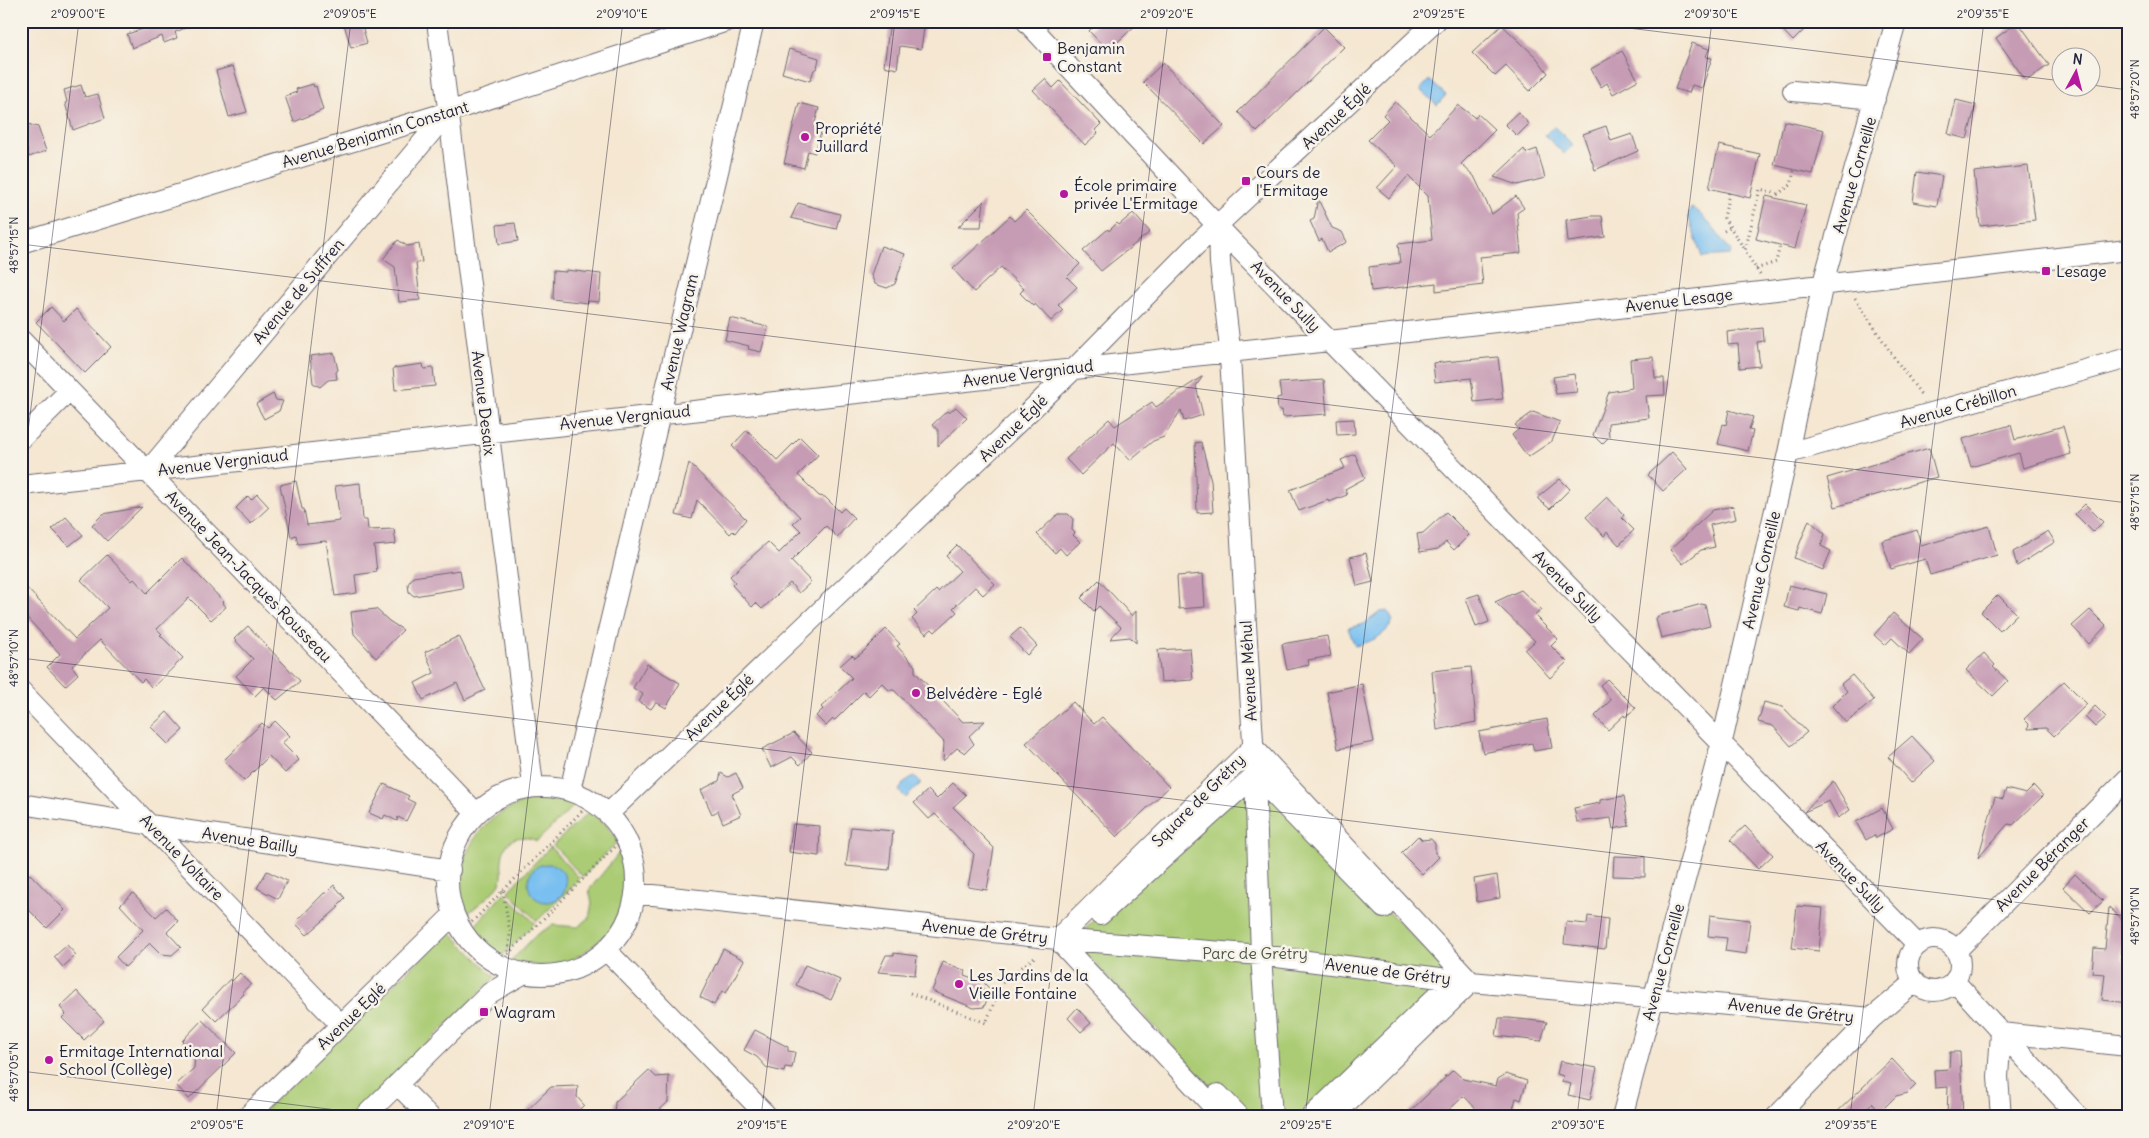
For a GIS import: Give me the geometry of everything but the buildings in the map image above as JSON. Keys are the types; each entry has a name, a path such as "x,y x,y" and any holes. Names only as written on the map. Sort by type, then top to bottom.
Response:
{"street":[{"name":"Avenue Desaix","path":"437,21 533,785"},
{"name":"Avenue Benjamin Constant","path":"21,243 448,112 727,21"},
{"name":"Avenue Wagram","path":"570,790 754,21"},
{"name":"Avenue Sully","path":"1026,21 1329,340 1918,945"},
{"name":"Avenue Églé","path":"609,813 1076,367 1194,248 1436,21"},
{"name":"Avenue Corneille","path":"1622,1117 1721,743 1788,453 1824,283 1896,21"},
{"path":"1793,91 1875,99"},
{"name":"Avenue de Suffren","path":"148,471 448,112"},
{"name":"Avenue Méhul","path":"1219,226 1220,262 1230,351 1255,775 1261,955 1272,1117"},
{"name":"Avenue Lesage","path":"1230,351 2128,250"},
{"name":"Avenue Jean-Jacques Rousseau","path":"21,340 476,813"},
{"name":"Avenue Vergniaud","path":"21,485 1230,351"},
{"name":"Avenue Crébillon","path":"1788,453 2128,358"},
{"path":"21,439 69,391"},
{"name":"Avenue Voltaire","path":"21,691 341,1025"},
{"name":"Square de Grétry","path":"1065,939 1252,747 1462,980"},
{"name":"Square de Grétry","path":"1065,939 1255,775 1462,980"},
{"name":"Avenue Béranger","path":"1956,951 2128,778"},
{"path":"364,1117 490,994 520,975 551,976 581,968 606,950 626,924 636,893 635,864 625,837 609,813 593,800 570,790 552,786 533,785 502,793 476,813 458,841 450,870 450,892 459,922 520,975"},
{"name":"Avenue Bailly","path":"21,804 450,870"},
{"name":"Avenue de Grétry","path":"636,893 1065,939 1261,955 1462,980 1872,1018"},
{"name":"Avenue Eglé","path":"247,1117 341,1025 459,922"},
{"path":"1065,939 1223,1117"},
{"path":"1065,939 1240,1117"},
{"path":"1942,940 1956,951 1960,966 1954,981 1942,990 1934,991 1920,987 1910,975 1909,959 1918,945 1925,941 1942,940"},
{"path":"606,950 768,1117"},
{"path":"1311,1117 1462,980"},
{"path":"1332,1117 1462,980"},
{"path":"1954,981 2079,1117"},
{"path":"1776,1117 1872,1018 1915,982"},
{"path":"2001,1034 2128,1046"},
{"path":"2001,1034 1998,1077 2001,1117"},
{"path":"397,1084 430,1117"}],"path":[{"path":"1745,250 1760,189 1778,194 1791,185 1794,170"},
{"path":"1729,193 1724,218 1759,273"},
{"path":"1724,231 1730,228"},
{"path":"1756,269 1776,262 1780,245"},
{"path":"1854,296 1891,353 1935,412"},
{"path":"459,922 503,890 593,800"},
{"path":"502,960 625,837"},
{"path":"502,960 510,934 503,890"},
{"path":"910,993 986,1022 1002,983 1065,939"}],"green space":[{"name":"Parc de Grétry","path":"1255,775 1454,979 1311,1117 1240,1117 1073,940"},
{"path":"537,798 560,798 578,802 537,841 518,838 509,842 503,853 500,883 466,915 456,898 456,886 468,850 482,829 499,814"},
{"path":"589,812 605,824 618,841 583,877 553,845"},
{"path":"550,847 580,879 537,921 508,891"},
{"path":"623,848 627,879 626,903 620,917 609,932 581,954 561,964 539,966 511,961 536,935 553,925 578,927 589,918 592,903 589,890"},
{"path":"504,893 535,923 501,957 484,943 473,928"},
{"path":"449,931 495,977 353,1117 257,1117"}],"water":[{"path":"1429,80 1446,95 1437,105 1420,90"},
{"path":"1554,126 1573,145 1564,154 1545,135"},
{"path":"1691,208 1700,214 1712,227 1731,251 1730,255 1702,257 1688,216"},
{"path":"1388,611 1393,621 1386,631 1372,640 1355,646 1348,628 1364,624 1380,612"},
{"path":"914,776 921,783 906,798 899,791 904,782"},
{"path":"547,864 560,870 566,883 560,896 547,902 534,896 528,883 534,870"}],"place":[{"name":"Benjamin Constant","path":"1047,57"},
{"name":"Propriété Juillard","path":"805,137"},
{"name":"Cours de l'Ermitage","path":"1246,181"},
{"name":"École primaire privée L'Ermitage","path":"1064,194"},
{"name":"Lesage","path":"2046,271"},
{"name":"Belvédère - Eglé","path":"916,693"},
{"name":"Les Jardins de la Vieille Fontaine","path":"959,984"},
{"name":"Wagram","path":"484,1012"},
{"name":"Ermitage International School (Collège)","path":"49,1060"}]}
